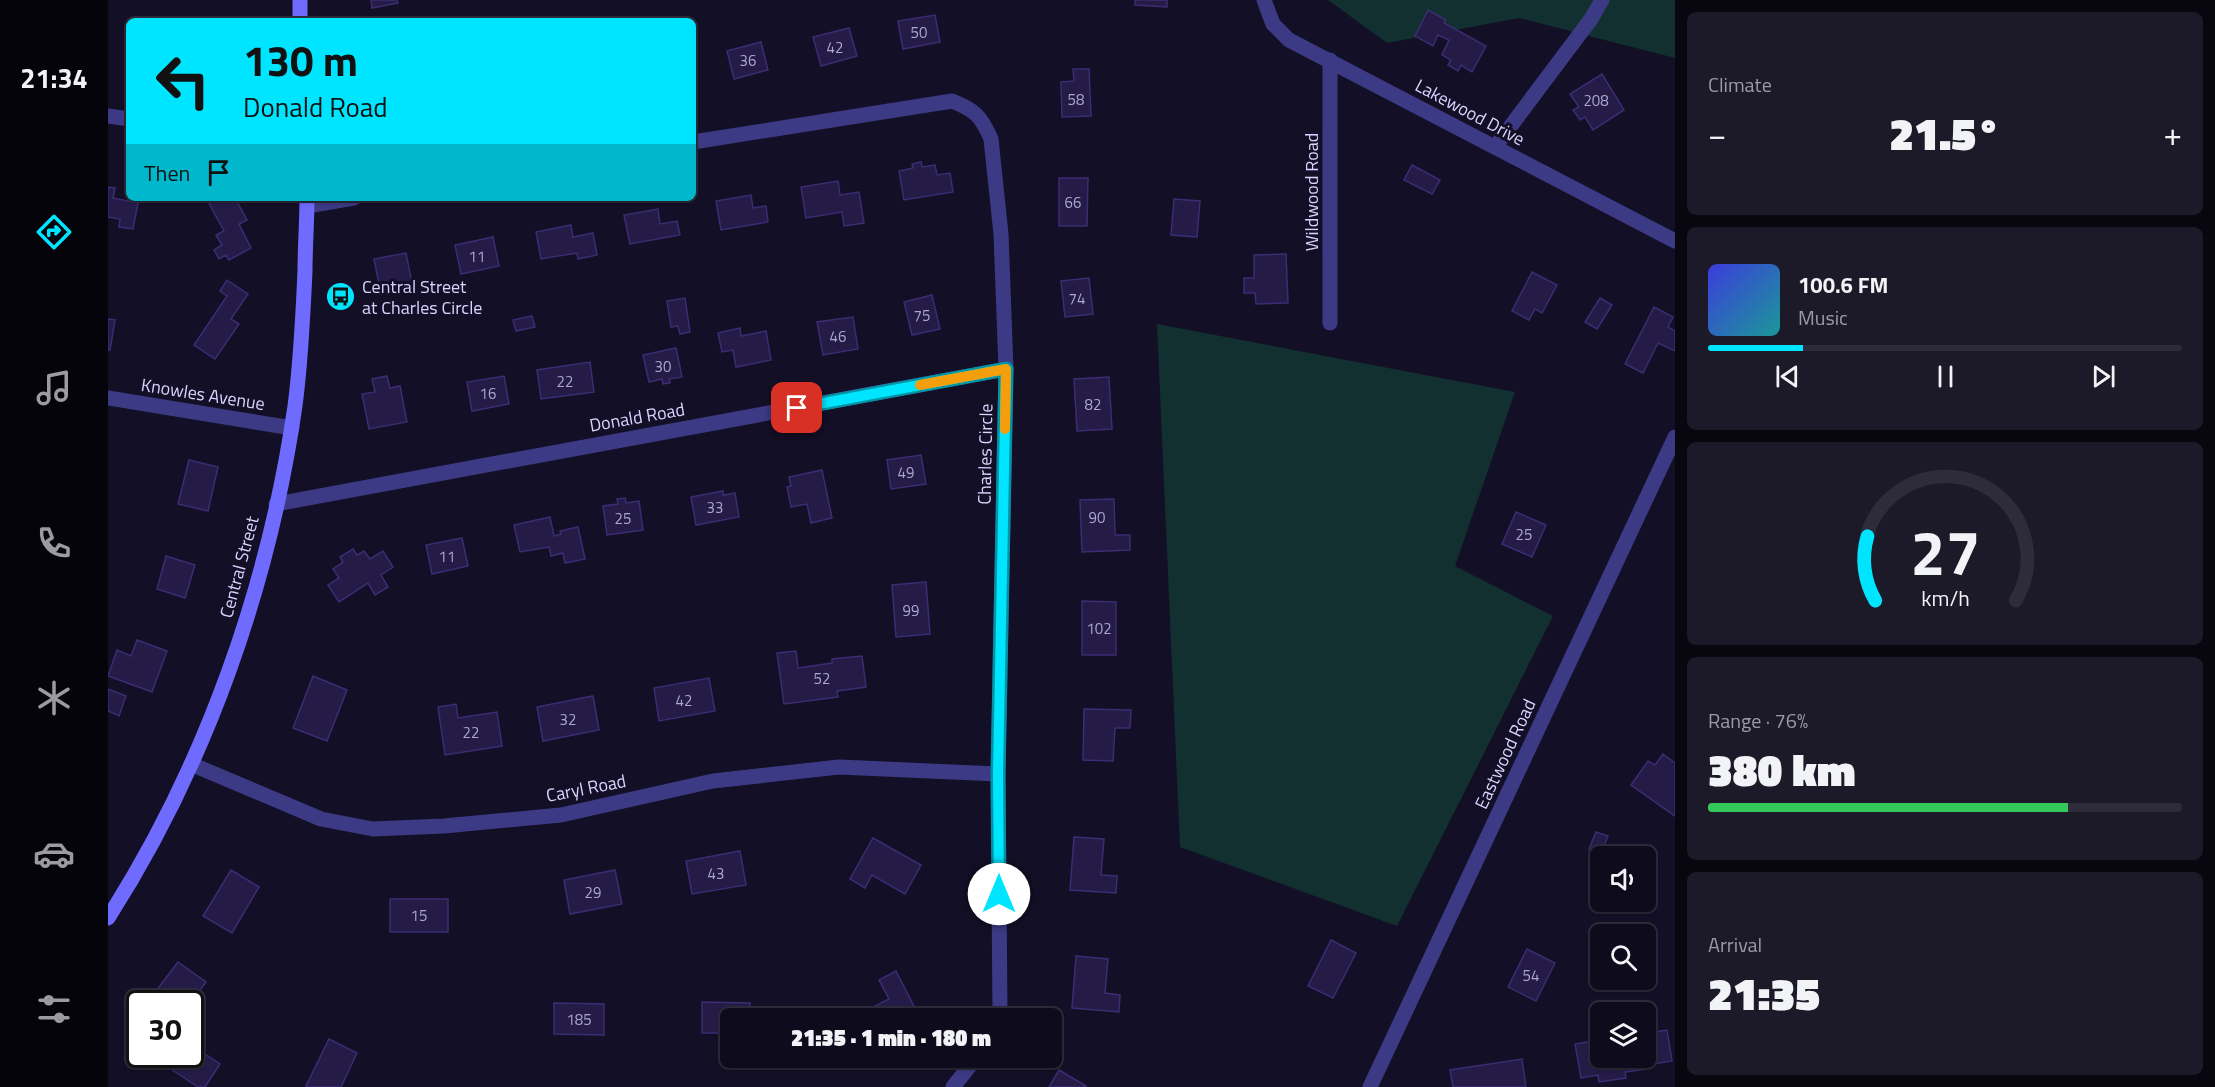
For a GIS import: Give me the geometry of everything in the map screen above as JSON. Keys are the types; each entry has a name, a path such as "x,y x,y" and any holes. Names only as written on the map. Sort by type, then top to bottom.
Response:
{"main road":[{"path":"300,0 300,18"},
{"name":"Central Street","path":"108,918 146,856 191,764 234,655 264,556 292,428 300,358 307,202"}],"street":[{"name":"Lakewood Drive","path":"1264,0 1273,24 1289,40 1675,241"},
{"path":"1495,147 1591,19 1602,0"},
{"name":"Wildwood Road","path":"1330,60 1330,323"},
{"name":"Charles Circle","path":"696,142 952,100 971,108 985,125 991,139 1001,234 1006,369 998,774 1000,1008"},
{"path":"108,116 126,118"},
{"name":"Donald Road","path":"276,504 1006,369"},
{"name":"Knowles Avenue","path":"108,398 292,428"},
{"name":"Eastwood Road","path":"1370,1087 1675,437"},
{"name":"Caryl Road","path":"191,764 321,819 373,829 444,826 561,815 713,781 839,767 998,774"},
{"path":"953,1087 968,1068"}],"green space":[{"path":"1328,0 1675,0 1675,58 1519,18 1387,43"},
{"path":"1157,324 1515,392 1455,566 1553,616 1397,926 1180,847"}],"building":[{"path":"371,0 397,0 398,3 372,8"},
{"path":"1135,0 1167,0 1167,7 1135,5"},
{"path":"1428,10 1446,20 1444,23 1486,46 1472,72 1461,65 1458,71 1448,65 1451,60 1442,55 1449,40 1438,35 1433,46 1415,36"},
{"path":"935,15 940,42 903,49 898,21"},
{"path":"849,28 857,56 821,66 813,37"},
{"path":"761,42 768,70 734,79 727,51"},
{"path":"1073,69 1089,69 1091,116 1062,117 1061,82 1074,81"},
{"path":"1602,74 1624,110 1593,130 1585,117 1580,120 1573,110 1579,107 1570,94"},
{"path":"921,162 922,167 935,165 937,175 950,173 953,192 904,200 899,171 913,168 912,164"},
{"path":"1412,165 1440,180 1432,194 1404,180"},
{"path":"1059,178 1088,178 1087,226 1059,226"},
{"path":"838,181 840,195 859,192 864,223 844,226 842,212 806,218 801,187"},
{"path":"108,187 115,188 113,198 138,203 133,229 119,227 120,219 108,217"},
{"path":"751,195 753,208 766,206 768,222 721,230 716,201"},
{"path":"1174,199 1200,201 1197,237 1171,235"},
{"path":"208,201 237,201 247,220 239,224 251,248 229,260 226,255 219,259 214,250 222,245 216,235 224,231"},
{"path":"658,209 660,224 677,221 680,235 630,244 624,215"},
{"path":"571,225 573,237 593,233 597,255 578,259 577,253 541,259 536,232"},
{"path":"493,237 499,266 461,274 455,245"},
{"path":"406,253 413,288 381,294 374,259"},
{"path":"1286,254 1288,303 1256,304 1255,293 1244,293 1244,278 1254,278 1254,255"},
{"path":"1532,272 1557,285 1542,313 1535,309 1529,320 1512,311"},
{"path":"1089,278 1093,314 1065,317 1061,281"},
{"path":"227,280 248,294 231,319 239,324 215,359 194,345 227,296 220,291"},
{"path":"932,295 940,329 912,335 904,302"},
{"path":"685,298 690,332 680,334 678,326 671,327 667,301"},
{"path":"1600,298 1612,305 1597,329 1585,322"},
{"path":"1654,307 1673,317 1668,327 1675,331 1675,351 1658,343 1643,373 1625,364"},
{"path":"532,316 535,327 516,331 513,320"},
{"path":"853,317 858,349 823,355 817,322"},
{"path":"108,319 115,320 110,350 108,350"},
{"path":"740,328 741,336 766,331 771,360 736,367 733,350 722,352 718,333"},
{"path":"676,348 682,377 669,379 670,383 663,384 662,379 649,382 643,355"},
{"path":"590,362 594,392 541,399 537,370"},
{"path":"387,376 390,388 400,386 407,422 369,429 362,394 375,392 372,379"},
{"path":"504,376 509,404 472,411 467,382"},
{"path":"1109,377 1112,429 1077,431 1074,379"},
{"path":"921,455 926,484 891,489 887,460"},
{"path":"189,460 218,467 208,511 178,504"},
{"path":"822,470 832,518 811,523 807,504 791,507 787,487 791,486 789,477"},
{"path":"723,491 723,495 735,493 739,517 696,525 691,497"},
{"path":"625,498 626,503 639,501 643,530 607,535 603,506 618,504 617,499"},
{"path":"1114,499 1115,535 1130,535 1130,550 1082,552 1080,500"},
{"path":"1516,512 1546,525 1532,557 1502,544"},
{"path":"550,517 554,536 561,534 560,531 578,527 585,559 565,563 563,553 551,556 549,547 520,552 514,525"},
{"path":"462,538 468,566 432,574 426,545"},
{"path":"353,549 357,555 364,551 370,559 383,551 393,567 381,575 388,587 375,595 368,583 339,602 328,585 339,578 333,569 343,562 340,557"},
{"path":"166,556 195,565 185,598 157,589"},
{"path":"926,582 930,634 896,637 892,585"},
{"path":"1082,601 1116,602 1116,655 1082,655"},
{"path":"137,640 167,651 152,692 108,676 117,650 131,656"},
{"path":"796,651 798,668 832,663 832,659 862,656 866,687 837,691 838,697 784,704 777,653"},
{"path":"313,676 347,690 327,741 293,728"},
{"path":"709,678 715,711 659,721 654,688"},
{"path":"108,689 126,696 119,716 108,711"},
{"path":"593,696 599,730 543,741 537,707"},
{"path":"456,704 458,718 497,712 502,746 445,755 438,707"},
{"path":"1084,709 1131,710 1130,728 1115,728 1113,761 1083,760"},
{"path":"1663,754 1675,763 1675,816 1631,785 1648,761 1655,765"},
{"path":"1596,832 1608,836 1604,846 1590,846"},
{"path":"1074,837 1104,839 1101,875 1117,876 1116,893 1070,890"},
{"path":"873,838 921,865 905,894 872,875 865,888 850,879"},
{"path":"740,851 746,885 692,894 686,861"},
{"path":"231,870 259,887 232,933 203,916"},
{"path":"615,870 622,904 570,914 564,880"},
{"path":"390,899 448,899 448,932 390,932"},
{"path":"1331,940 1356,953 1333,998 1308,986"},
{"path":"1527,949 1555,963 1536,1001 1508,987"},
{"path":"1076,956 1108,959 1105,993 1120,995 1119,1012 1072,1008"},
{"path":"178,962 206,982 200,990 157,990"},
{"path":"896,971 915,1008 871,1008 889,999 879,980"},
{"path":"702,1002 750,1003 750,1008 720,1008 720,1033 702,1033"},
{"path":"554,1003 604,1004 604,1035 554,1034"},
{"path":"1667,1030 1672,1061 1656,1064 1656,1032"},
{"path":"329,1039 357,1053 341,1087 308,1087 306,1086"},
{"path":"1590,1042 1590,1068 1647,1069 1625,1072 1626,1078 1599,1082 1598,1075 1581,1078 1575,1044"},
{"path":"204,1053 220,1064 205,1087 198,1087 171,1069 204,1068"},
{"path":"1522,1059 1526,1087 1453,1087 1450,1070"},
{"path":"1059,1070 1086,1086 1049,1087"}],"slow traffic":[{"path":"920,385 1006,369 1005,429"}],"place":[{"name":"Central Street at Charles Circle","path":"341,296"}],"route":[{"path":"797,408 1006,369 998,774 999,894"}]}
